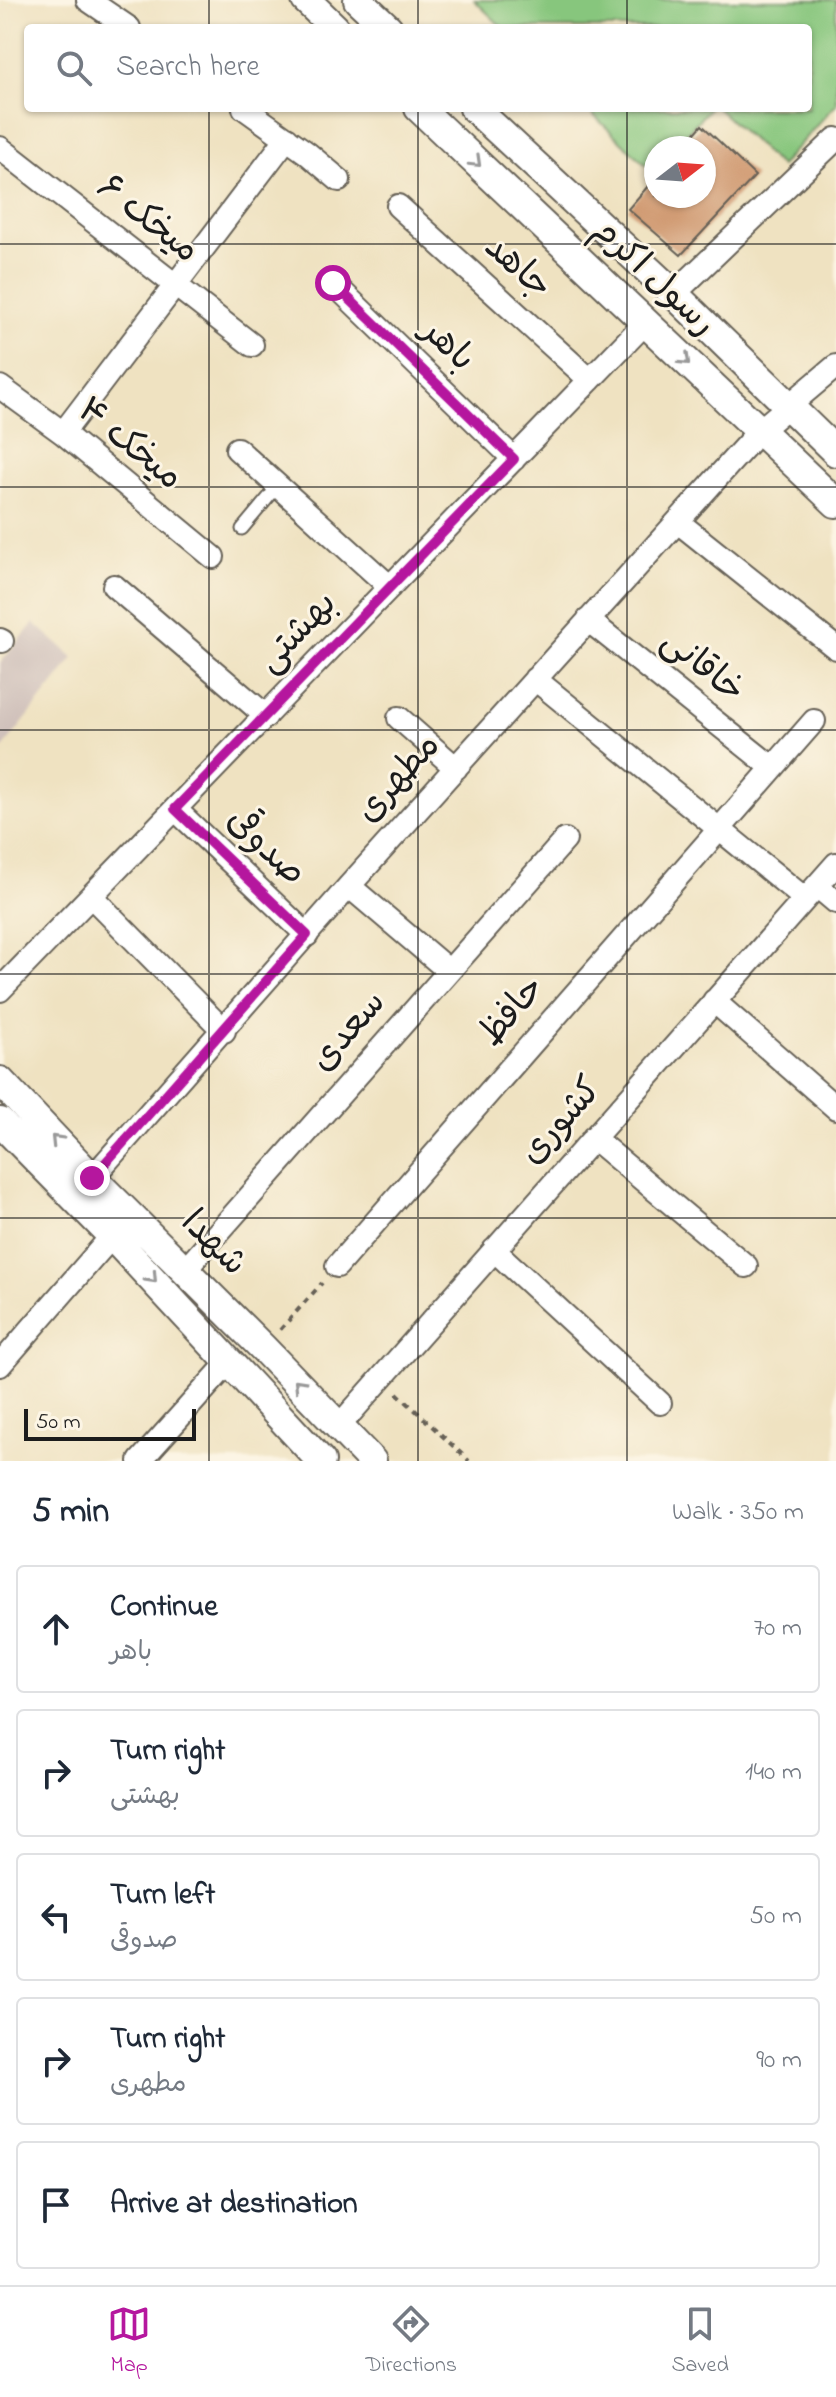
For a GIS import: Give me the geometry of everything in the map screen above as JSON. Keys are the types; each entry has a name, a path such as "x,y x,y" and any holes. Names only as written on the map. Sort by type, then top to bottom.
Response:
{"street":[{"path":"88,0 123,24"},
{"path":"306,0 331,24"},
{"path":"358,0 384,24"},
{"path":"250,112 339,180"},
{"name":"رسول اکرم","path":"423,112 836,503"},
{"name":"رسول اکرم","path":"478,112 674,294 836,452"},
{"path":"63,433 287,138"},
{"path":"674,294 836,139"},
{"name":"میخک ۶","path":"0,148 252,345"},
{"name":"جاهد","path":"398,206 590,380"},
{"name":"باهر","path":"333,283 514,459"},
{"name":"بهشتی","path":"0,990 645,323"},
{"name":"مطهری","path":"92,1178 349,886 760,430 836,366"},
{"name":"میخک ۴","path":"0,387 63,433 213,557"},
{"path":"237,449 390,587"},
{"path":"678,522 836,648"},
{"path":"114,586 266,716"},
{"name":"خاقانی","path":"588,620 773,768"},
{"path":"535,679 720,828 811,892 836,902"},
{"path":"399,718 456,768"},
{"name":"حافظ","path":"337,1266 814,721"},
{"name":"صدوقی","path":"175,809 307,935"},
{"name":"سعدی","path":"185,1270 565,840"},
{"name":"کشوری","path":"339,1426 836,864"},
{"path":"349,886 449,971"},
{"path":"91,896 224,1031"},
{"path":"714,1001 836,1108"},
{"name":"شهدا","path":"0,1081 372,1461"},
{"name":"شهدا","path":"0,1122 112,1236 321,1461"},
{"path":"593,1138 746,1266"},
{"path":"0,1365 112,1236"},
{"path":"494,1250 660,1403"},
{"path":"140,1461 229,1362"}],"lane":[{"path":"242,529 278,486"}],"path":[{"path":"263,1348 337,1266"},
{"path":"381,1378 469,1461"}],"shaded area":[{"path":"34,623 74,658 0,752 0,663"}],"green space":[{"path":"474,0 836,0 836,104 780,166 721,112 812,112 812,24 499,24"},
{"path":"590,112 706,112 684,136 644,136 644,163"}],"building":[{"path":"702,125 713,136 692,136"},
{"path":"716,138 755,176 681,255 628,209 644,191 644,208 716,208"}],"route":[{"path":"92,1178 307,935 175,809 514,459 333,283"}]}
